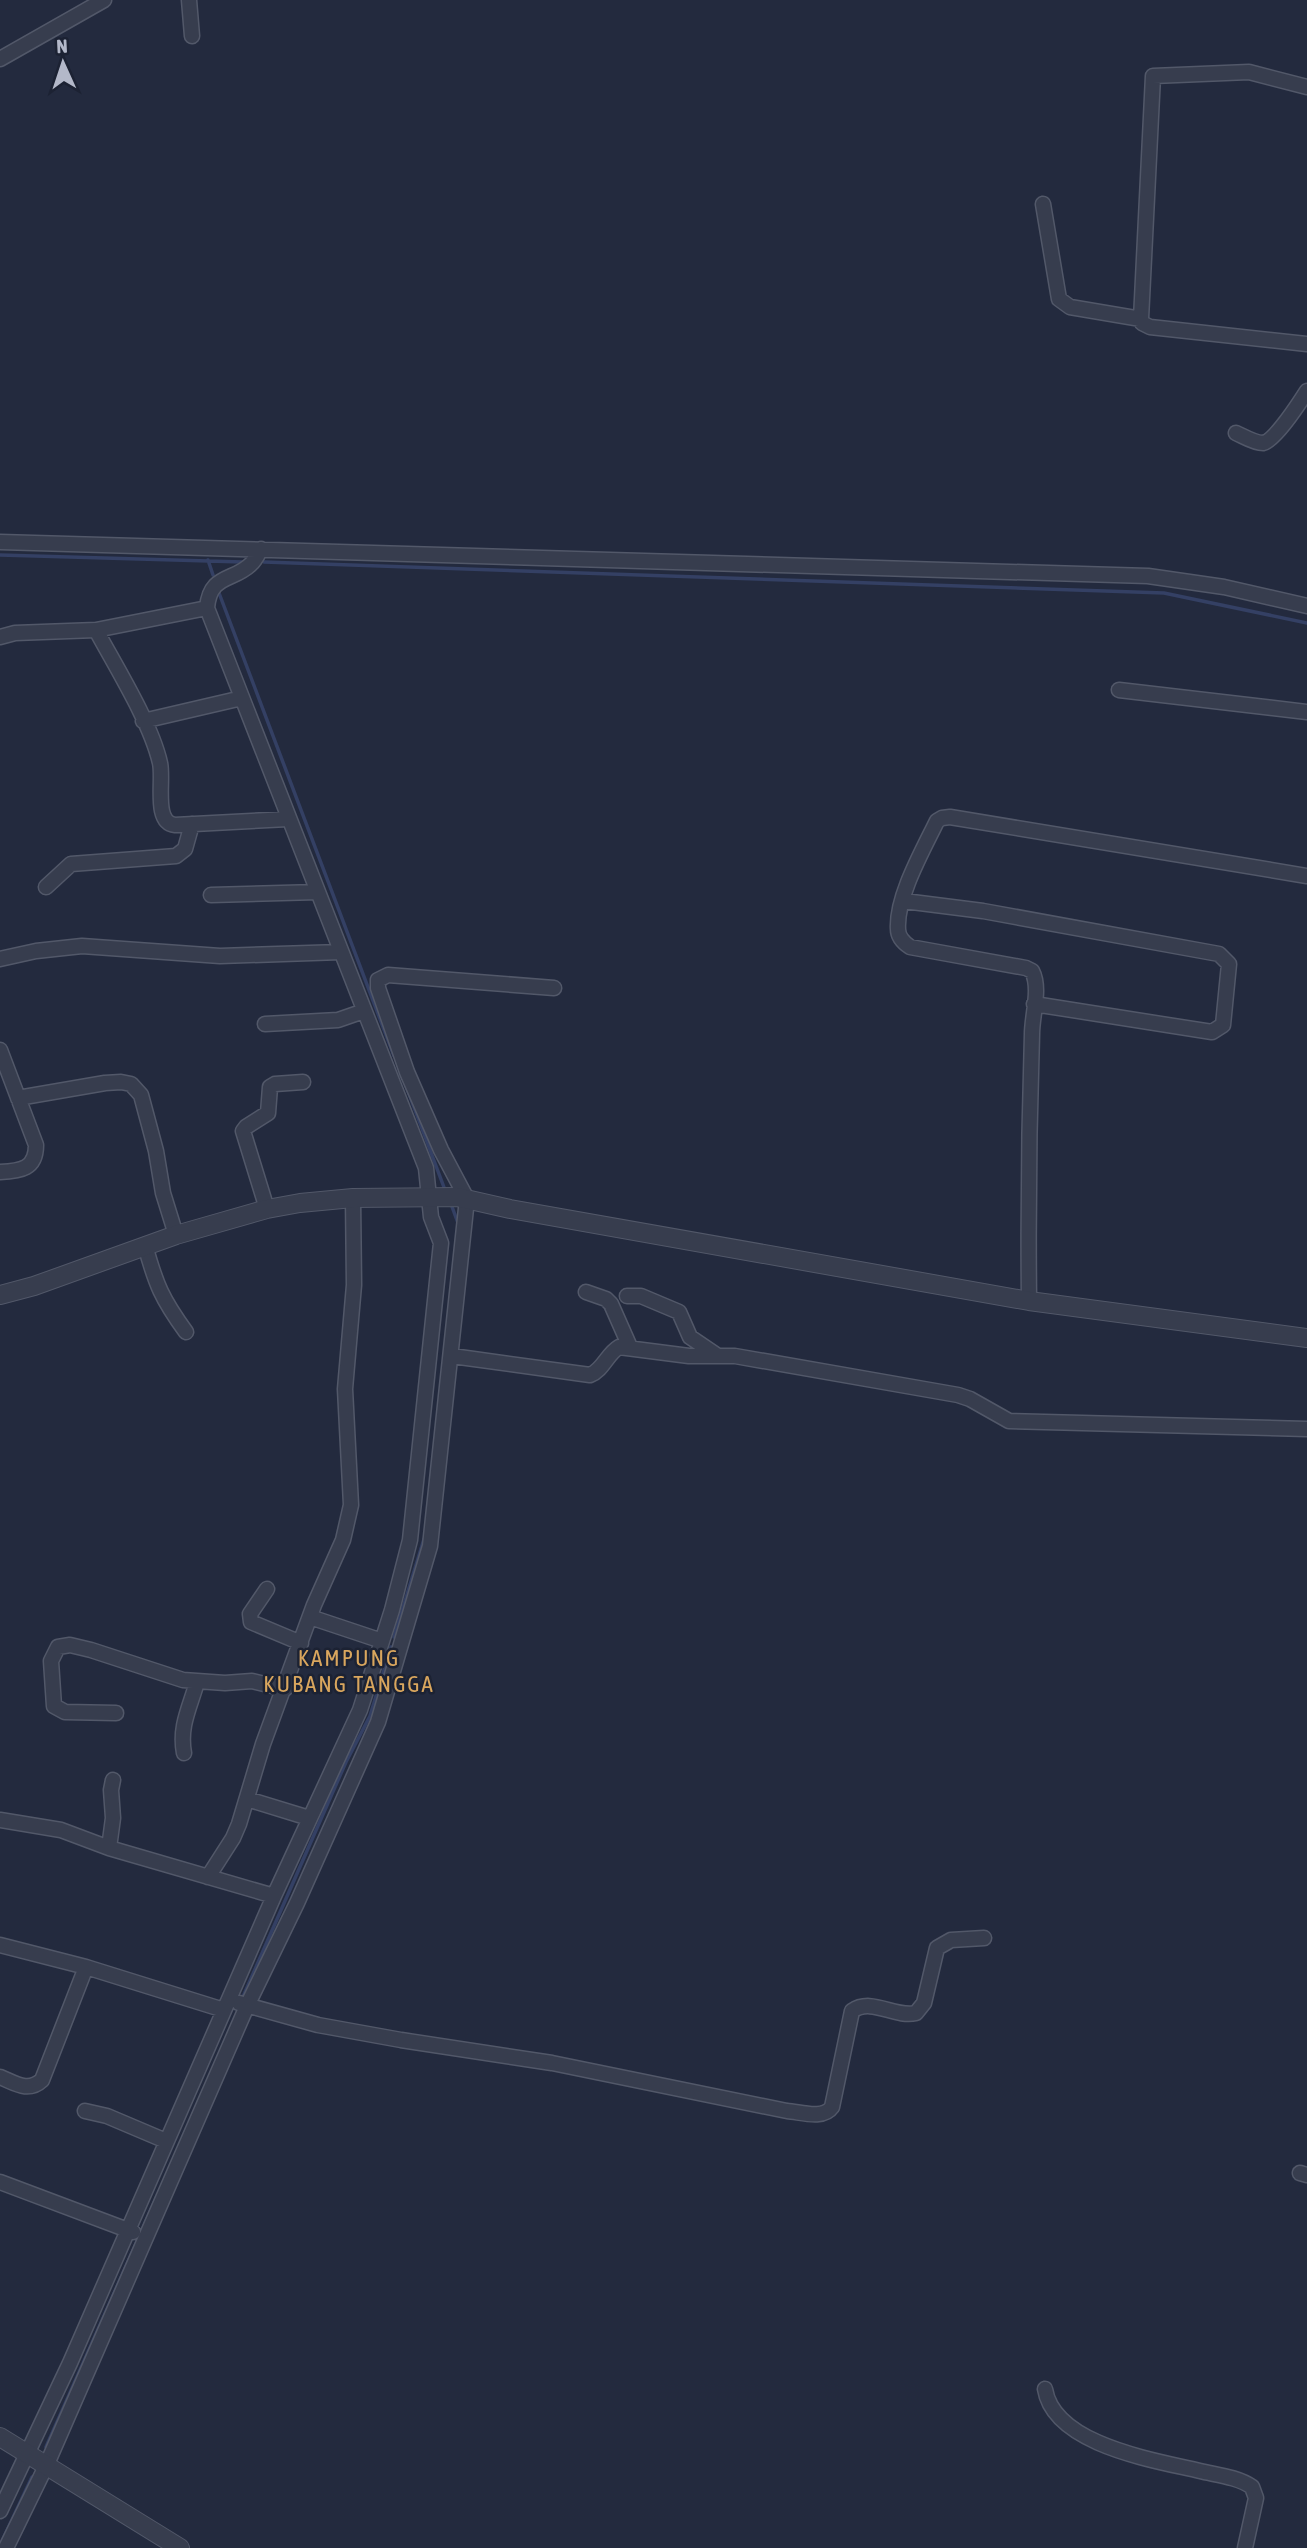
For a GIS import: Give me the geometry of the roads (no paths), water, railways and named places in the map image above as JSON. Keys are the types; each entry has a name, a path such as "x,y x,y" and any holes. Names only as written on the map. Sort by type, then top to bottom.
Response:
{"street":[{"path":"0,59 104,0"},
{"path":"189,0 192,36"},
{"path":"1140,320 1153,76 1249,72 1307,88"},
{"path":"1042,205 1059,299 1070,307 1140,320 1150,327 1307,344"},
{"path":"1236,433 1259,443 1267,442 1307,391"},
{"path":"0,542 1148,576 1224,587 1307,606"},
{"path":"6,2548 47,2464 137,2233 235,2004 274,1896 309,1818 361,1731 410,1540 441,1253 431,1217 433,1197 426,1168 207,608 215,585 250,565 261,549"},
{"path":"0,637 15,633 96,630 207,608"},
{"path":"96,630 144,720 161,763 164,821 175,825 288,819"},
{"path":"1119,691 1307,712"},
{"path":"144,720 242,698"},
{"path":"1029,1301 1028,1147 1037,982 1032,971 1026,968 906,945 898,929 904,901 913,871 937,821 946,817 1307,876"},
{"path":"46,887 71,864 182,853 192,824"},
{"path":"212,895 318,892"},
{"path":"904,901 983,911 1219,954 1229,964 1223,1025 1212,1032 1034,1004"},
{"path":"0,959 36,951 82,946 220,956 341,952"},
{"path":"0,2511 70,2363 137,2233 166,2141 235,2004 297,1903 430,1546 452,1356 462,1198 407,1072 377,988 378,980 388,975 554,988"},
{"path":"265,1024 338,1020 364,1011"},
{"path":"0,1050 36,1145 36,1158 26,1167 0,1172"},
{"path":"267,1209 243,1131 268,1113 270,1087 275,1084 303,1082"},
{"path":"18,1098 105,1083 131,1084 141,1095 156,1151 163,1193 176,1235"},
{"path":"0,1295 34,1286 176,1235 267,1209 354,1198 433,1197 462,1198 510,1209 1029,1301 1307,1338"},
{"path":"208,1877 233,1838 263,1744 300,1643 343,1540 351,1505 345,1389 354,1285 354,1198"},
{"path":"145,1245 157,1288 186,1332"},
{"path":"586,1292 606,1299 611,1304 630,1347"},
{"path":"627,1296 652,1300 679,1312 690,1336 718,1356"},
{"path":"452,1356 590,1375 598,1371 615,1348 630,1347 689,1356 735,1356 958,1395 970,1399 997,1417 1013,1422 1307,1429"},
{"path":"267,1589 250,1614 251,1622 300,1643"},
{"path":"310,1617 382,1641"},
{"path":"116,1713 65,1712 54,1706 51,1661 58,1647 70,1645 91,1650 171,1677 197,1682 252,1681 285,1689"},
{"path":"184,1753 181,1738 183,1724 197,1682"},
{"path":"109,1848 113,1818 113,1780"},
{"path":"247,1799 309,1818"},
{"path":"0,1820 61,1830 109,1848 274,1896"},
{"path":"0,1945 332,2028 552,2063 787,2111 822,2114 832,2107 852,2011 870,2006 904,2014 916,2012 924,2003 937,1948 951,1941 984,1938"},
{"path":"0,2077 24,2087 30,2087 42,2080 86,1967"},
{"path":"85,2111 107,2116 166,2141"},
{"path":"0,2182 137,2233"},
{"path":"1045,2389 1053,2413 1067,2425 1104,2444 1152,2461 1218,2475 1252,2487 1256,2498 1245,2548"},
{"path":"0,2437 180,2548"}],"waterway":[{"path":"0,555 243,562"},
{"path":"208,560 213,575"},
{"path":"264,562 1164,593 1307,623"},
{"path":"219,593 394,1056"},
{"path":"406,1086 445,1190"},
{"path":"451,1204 458,1223"},
{"path":"394,1637 424,1539"},
{"path":"242,1999 346,1762 370,1716 391,1647"},
{"path":"46,2447 157,2196"},
{"path":"2,2541 32,2477"}],"district":[{"name":"KAMPUNG KUBANG TANGGA","path":"349,1671"}]}
